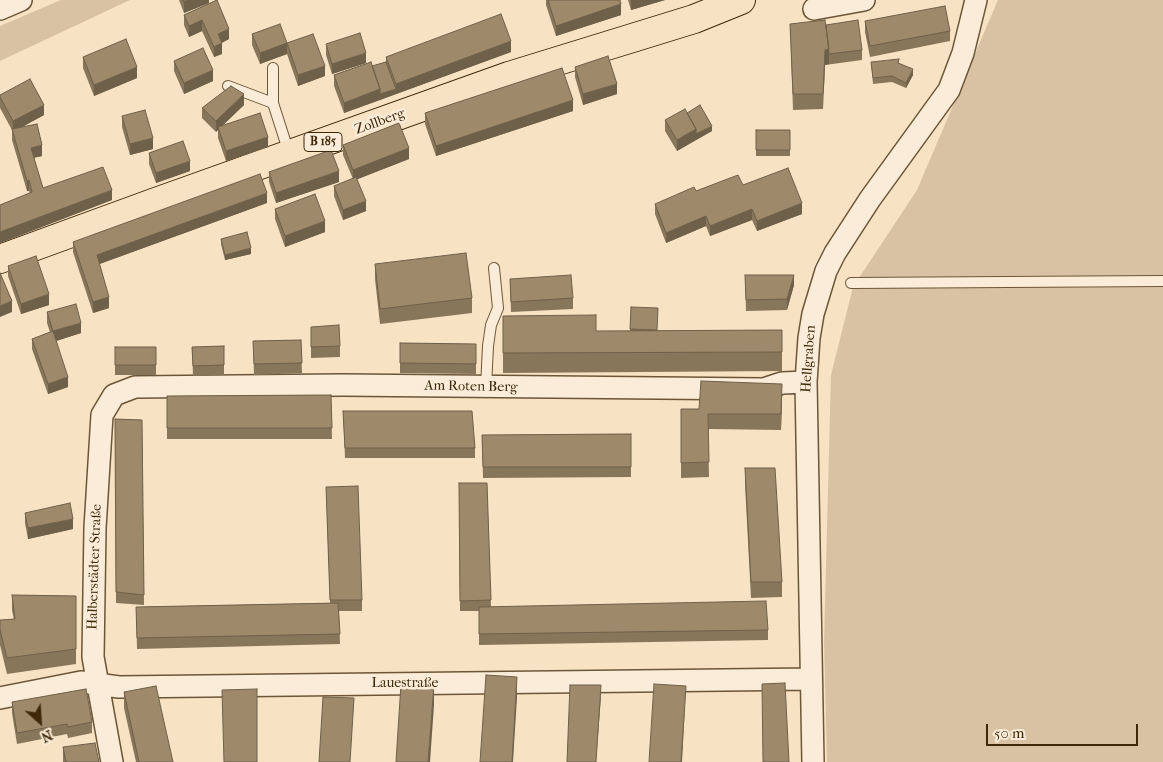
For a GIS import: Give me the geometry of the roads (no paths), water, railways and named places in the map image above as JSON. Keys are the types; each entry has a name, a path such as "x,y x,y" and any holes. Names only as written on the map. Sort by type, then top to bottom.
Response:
{"main road":[{"name":"Zollberg","path":"0,259 509,76 721,9 741,0"}],"street":[{"path":"0,9 21,0"},
{"path":"814,9 864,0"},
{"name":"Hellgraben","path":"813,762 806,382 809,338 819,292 835,253 870,199 949,90 963,53 976,0"},
{"name":"Am Roten Berg","path":"135,387 342,385 764,389 782,383 806,382"},
{"name":"Halberstädter Straße","path":"112,762 93,656 95,538 102,415 114,395 135,387"},
{"name":"Lauestraße","path":"0,698 81,682 119,687 811,679"}],"lane":[{"path":"273,68 272,103 290,154"},
{"path":"228,86 272,103"},
{"path":"486,387 491,325 498,308 494,268"},
{"path":"851,283 1163,281"}]}
